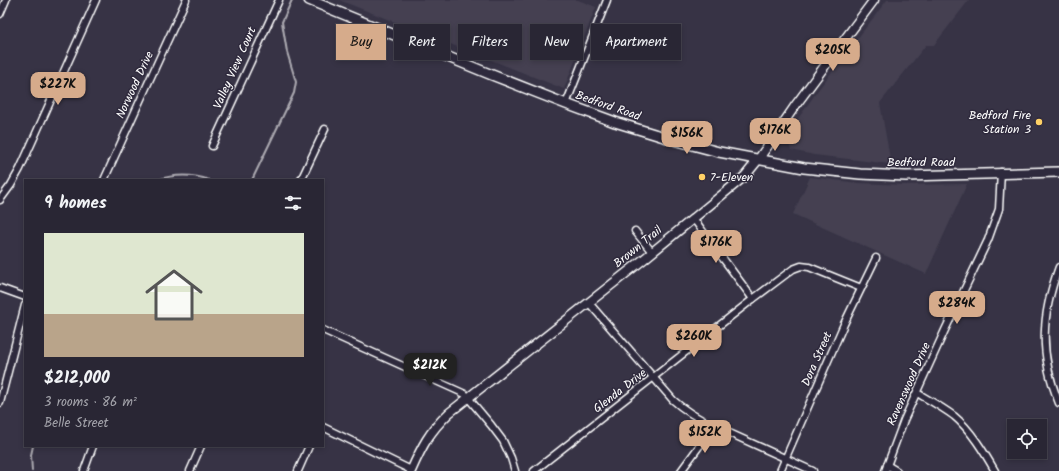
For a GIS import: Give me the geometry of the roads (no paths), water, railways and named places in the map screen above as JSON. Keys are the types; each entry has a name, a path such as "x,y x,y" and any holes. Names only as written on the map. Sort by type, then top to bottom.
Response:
{"main road":[{"name":"Bedford Road","path":"309,0 566,104 615,122 685,144 758,160 804,168 860,174 906,176 1001,172 1059,172"}],"street":[{"path":"0,14 6,0"},
{"path":"0,200 20,169 96,0"},
{"name":"Norwood Drive","path":"104,179 186,0"},
{"name":"Valley View Court","path":"212,146 279,0"},
{"path":"566,104 607,0"},
{"name":"Brown Trail","path":"411,470 424,442 436,425 745,176 874,0"},
{"path":"301,179 325,129"},
{"name":"Ravenswood Drive","path":"886,468 917,393 995,222 999,209 1001,172"},
{"path":"693,218 754,299"},
{"path":"635,231 652,252"},
{"name":"Dora Street","path":"780,471 861,288 876,258"},
{"name":"Glenda Drive","path":"534,471 793,269 801,266 815,268 861,288"},
{"path":"1059,267 1049,296 1044,336 1046,363 1054,392 1059,403"},
{"path":"0,288 24,297"},
{"path":"589,303 673,400 681,407 714,426 813,471"},
{"path":"0,403 24,309"},
{"path":"324,330 460,391 468,398 503,441 515,471"},
{"path":"917,393 937,404 955,417 965,427 984,452 995,471"},
{"path":"681,471 714,426"},
{"path":"324,427 411,470"},
{"path":"84,471 93,447"},
{"path":"190,471 201,447"},
{"path":"298,471 309,447"},
{"path":"886,468 897,471"}],"waterway":[{"path":"252,179 294,93 296,82 287,52 282,22 292,0"},
{"path":"161,179 184,176 206,179"},
{"path":"32,471 31,455 33,447"}],"place":[{"name":"Bedford Fire Station 3","path":"1039,122"},
{"name":"7-Eleven","path":"702,177"}]}
